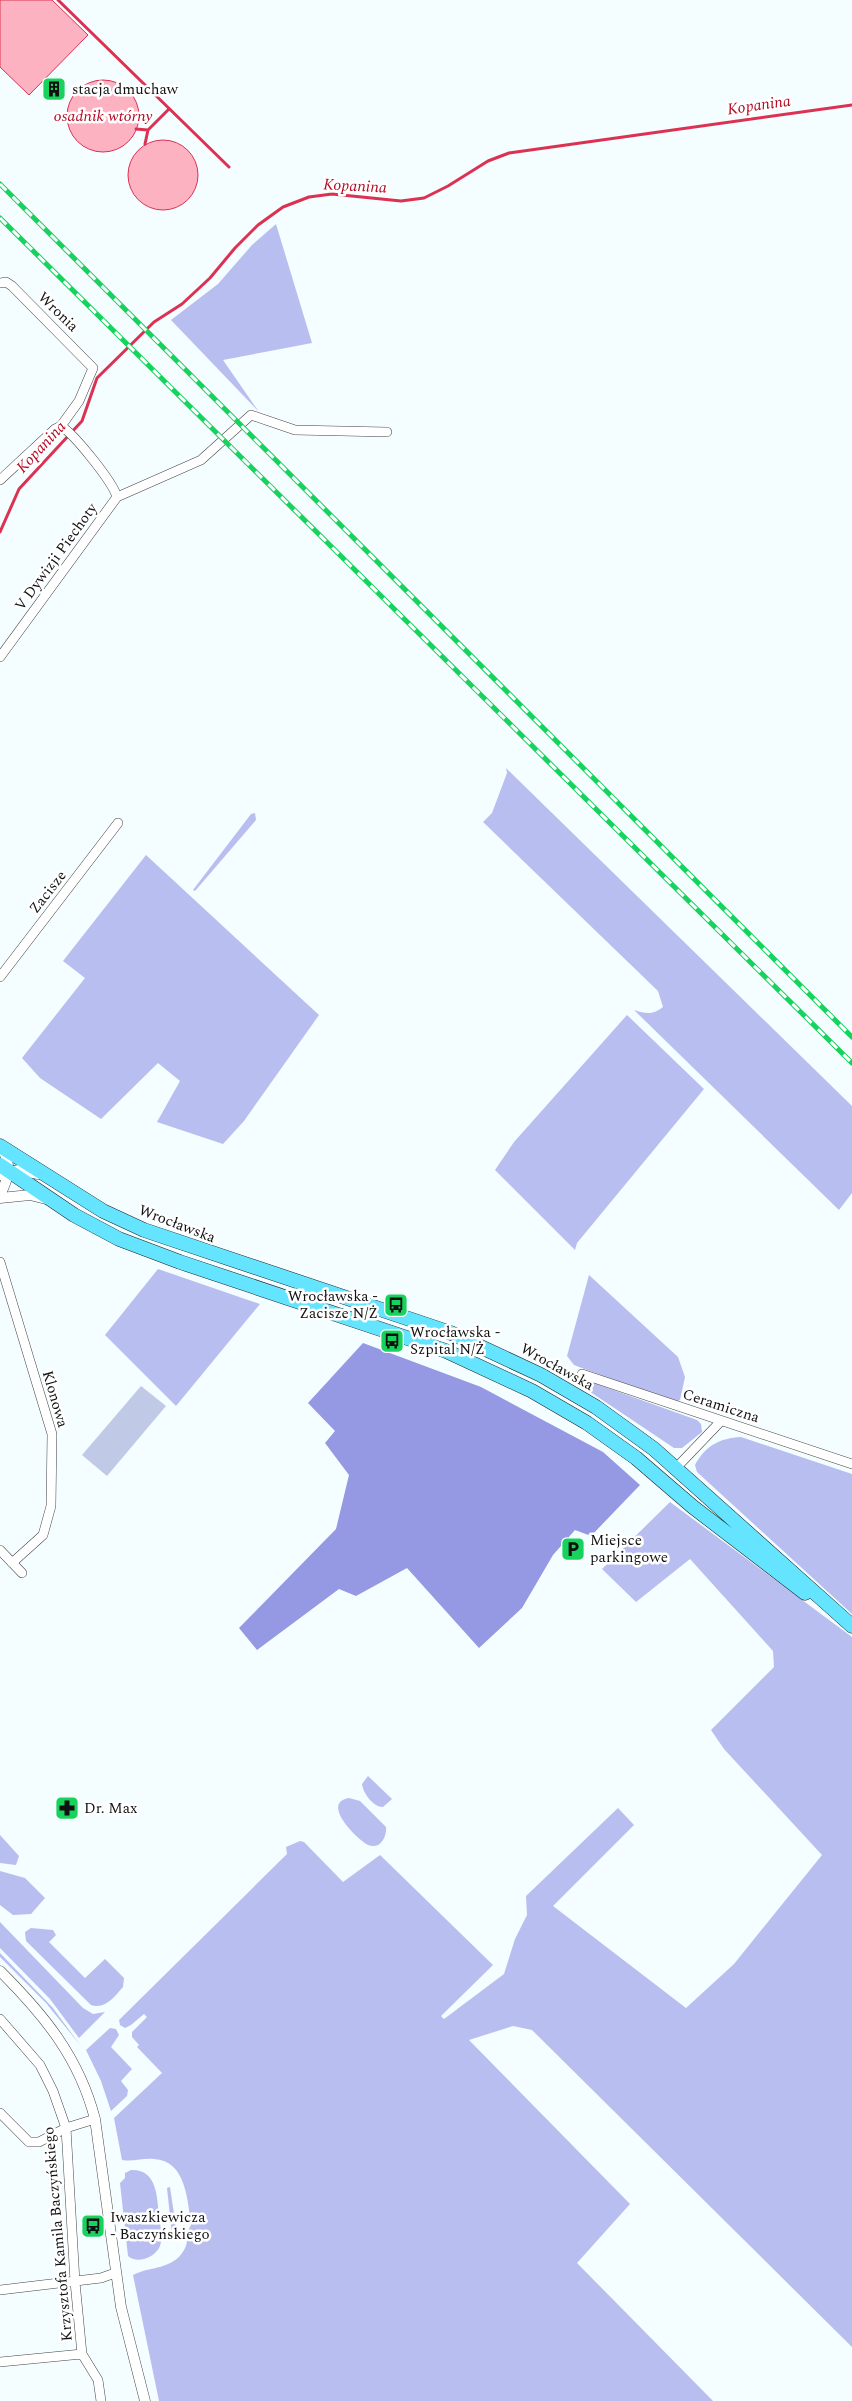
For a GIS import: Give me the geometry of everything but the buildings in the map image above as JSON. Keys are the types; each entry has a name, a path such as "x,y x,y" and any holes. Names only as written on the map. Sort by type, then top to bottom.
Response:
{"main road":[{"name":"Wrocławska","path":"0,1146 103,1211 144,1230 450,1333 493,1351 541,1375 596,1407 676,1468 852,1627"},
{"name":"Wrocławska","path":"3,1171 96,1227 157,1254 446,1351 532,1391 587,1423 639,1461 706,1517 852,1627"}],"street":[{"name":"Wronia","path":"0,283 6,282 12,286 93,368 79,401 63,428"},
{"name":"V Dywizji Piechoty","path":"0,657 117,496 201,460 251,415 295,430 387,432"},
{"name":"V Dywizji Piechoty","path":"63,428 76,440 107,479 117,496"},
{"path":"0,480 55,429 63,428"},
{"name":"Zacisze","path":"0,976 118,824"},
{"path":"0,1146 8,1158 3,1171 0,1196 30,1195 51,1200"},
{"path":"3,1171 28,1171 46,1176"},
{"name":"Klonowa","path":"0,1262 52,1434 51,1506 43,1535 12,1563"},
{"name":"Ceramiczna","path":"582,1374 852,1464"},
{"path":"676,1468 721,1421"},
{"path":"0,1550 22,1573"},
{"path":"0,1971 37,2008 67,2049 86,2087 95,2118 121,2306 144,2401"},
{"name":"Krzysztofa Kamila Baczyńskiego","path":"0,2019 40,2065 53,2091 66,2128 75,2282 82,2354 98,2380 100,2401"},
{"path":"0,2113 29,2142 39,2142 66,2128 95,2118"},
{"path":"0,2290 75,2282 101,2278 115,2273"},
{"path":"0,2362 82,2354"}],"shaded area":[{"path":"276,224 312,343 223,360 259,412 171,320 218,284 252,245"},
{"path":"506,768 852,1106 852,1193 839,1210 634,1010 649,1013 663,1007 658,991 483,822 492,813 507,773"},
{"path":"255,813 256,820 195,891 193,890 251,814"},
{"path":"146,855 319,1015 244,1121 223,1144 157,1122 180,1081 158,1063 101,1119 40,1078 22,1058 85,978 63,961"},
{"path":"627,1015 704,1089 577,1243 575,1250 495,1170 514,1142"},
{"path":"158,1269 260,1304 176,1406 105,1335"},
{"path":"589,1275 678,1357 685,1377 680,1400 676,1402 574,1365 567,1356"},
{"path":"363,1343 481,1387 603,1452 640,1485 591,1536 575,1530 553,1555 522,1608 479,1648 407,1568 356,1596 339,1589 257,1650 239,1628 336,1529 349,1475 325,1443 335,1431 308,1403"},
{"path":"564,1367 577,1377 697,1420 701,1424 702,1432 682,1448 674,1448 565,1375"},
{"path":"141,1386 166,1406 107,1476 82,1455"},
{"path":"741,1437 852,1474 852,1614 697,1472 695,1465 708,1448 726,1439"},
{"path":"670,1502 852,1637 852,2347 532,2030 513,2026 469,2040 630,2204 577,2263 713,2401 159,2401 133,2275 174,2261 186,2247 188,2231 191,2225 183,2184 173,2166 165,2161 154,2159 122,2160 114,2118 162,2073 137,2047 139,2045 132,2037 132,2032 147,2017 144,2014 125,2028 120,2025 119,2020 287,1854 286,1847 300,1841 304,1842 343,1882 380,1855 493,1965 441,2016 444,2019 504,1974 515,1939 527,1915 526,1896 618,1808 634,1825 553,1906 686,2008 734,1964 822,1855 724,1749 711,1730 774,1667 773,1651 690,1559 636,1602 602,1569"},
{"path":"368,1776 392,1799 383,1807 372,1802 364,1791 362,1784"},
{"path":"349,1798 360,1801 386,1827 382,1842 376,1846 368,1845 356,1836 339,1813 338,1807 341,1801"},
{"path":"0,1835 19,1856 16,1865 0,1863"},
{"path":"0,1871 25,1878 45,1898 31,1914 13,1915 0,1905"},
{"path":"0,1922 83,2008 93,2014 105,2012 79,2038 50,1999 0,1948"},
{"path":"31,1928 53,1930 56,1935 49,1942 85,1978 105,1959 124,1978 123,1987 105,2004 101,2006 91,2005 26,1941 25,1932"},
{"path":"0,1953 53,2008 80,2045 46,2003 0,1957"},
{"path":"110,2028 116,2029 119,2035 111,2047 132,2069 121,2081 128,2090 127,2096 111,2111 101,2081 86,2050"},
{"path":"131,2170 146,2174 154,2185 161,2231 161,2242 158,2250 150,2257 141,2260 128,2256 120,2183 125,2178 125,2173"},
{"path":"170,2187 177,2234 175,2237 172,2235 167,2188"}],"water":[{"path":"0,0 52,0 88,35 29,95 0,67"},
{"name":"osadnik wtórny","path":"110,80 129,90 137,102 139,116 137,130 129,142 117,150 96,152 77,142 69,130 67,109 77,90 89,82"},
{"name":"osadnik wtórny","path":"170,140 183,146 192,155 196,161 198,175 196,189 188,200 177,208 156,210 149,208 138,200 130,189 128,168 130,161 138,150 149,142"}],"waterway":[{"path":"58,0 229,167"},
{"name":"Kopanina","path":"0,532 19,489 82,421 97,378 154,322 182,304 210,278 235,248 258,225 283,207 309,197 332,194 401,201 424,198 448,186 488,161 509,153 852,105"},
{"path":"136,129 148,130 169,109"},
{"path":"145,144 148,130"}],"railway":[{"path":"0,184 852,1037"},
{"path":"0,218 852,1063"}],"place":[{"name":"stacja dmuchaw","path":"54,89"},
{"name":"Wrocławska - Zacisze N/Ż","path":"396,1305"},
{"name":"Wrocławska - Szpital N/Ż","path":"392,1341"},
{"name":"Miejsce parkingowe","path":"573,1549"},
{"name":"Dr. Max","path":"67,1808"},
{"name":"Iwaszkiewicza - Baczyńskiego","path":"93,2226"}]}
